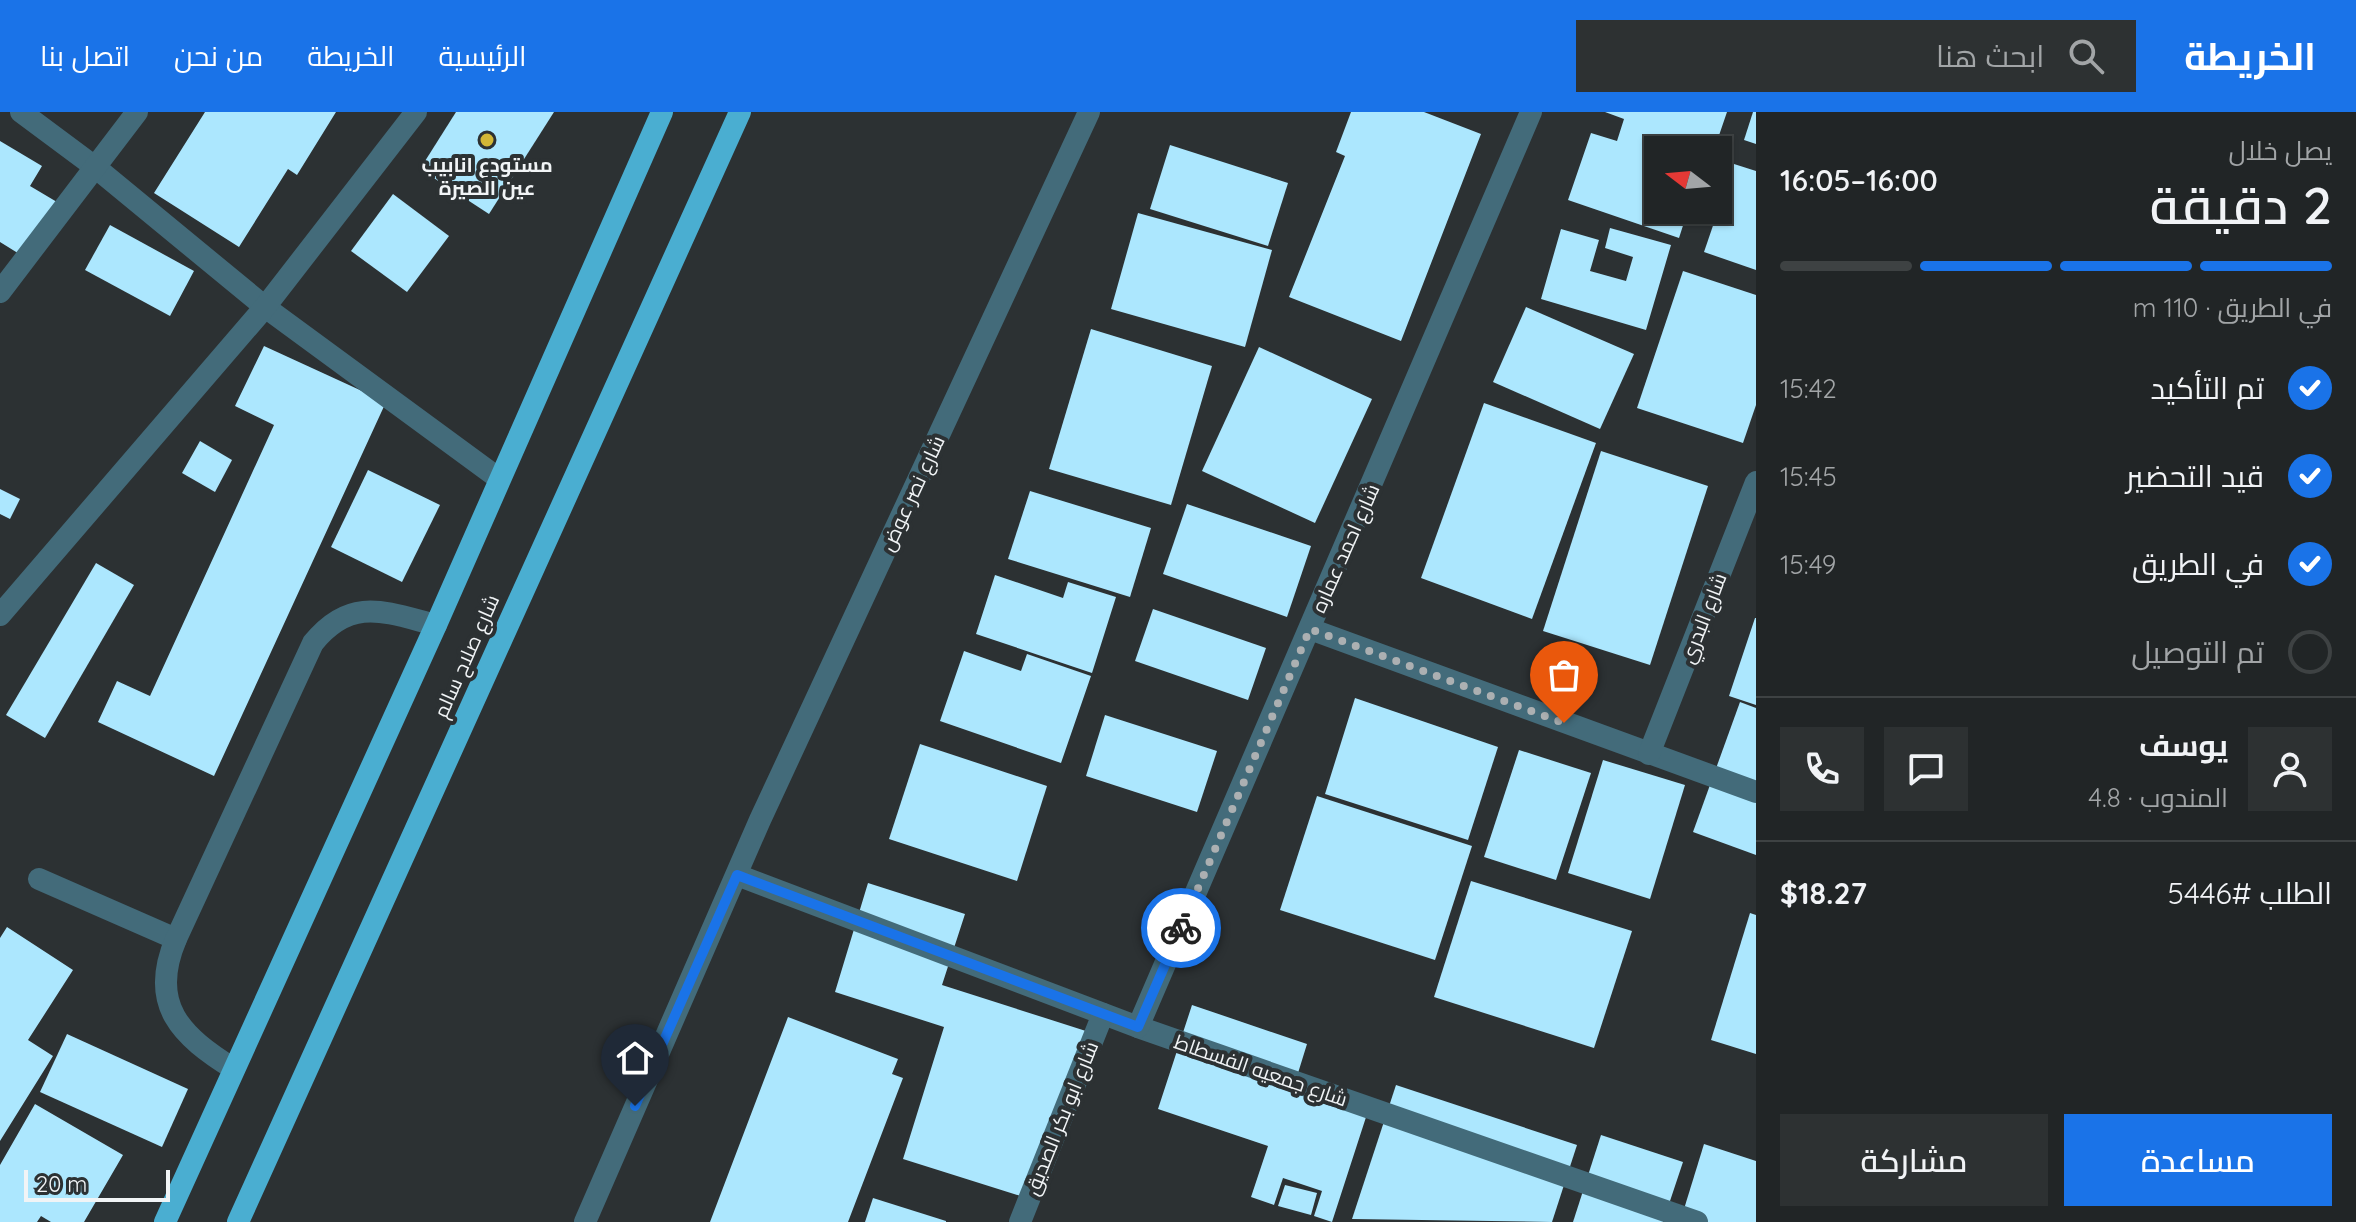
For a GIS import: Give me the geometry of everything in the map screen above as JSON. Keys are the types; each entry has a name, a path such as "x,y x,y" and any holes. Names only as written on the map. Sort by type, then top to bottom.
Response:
{"highway":[{"name":"شارع صلاح سالم","path":"165,1222 436,625 498,478 662,112"},
{"name":"شارع صلاح سالم","path":"238,1222 740,112"}],"street":[{"path":"21,112 95,167 265,307 498,478"},
{"path":"0,292 137,112"},
{"path":"0,615 265,307 416,112"},
{"name":"شارع نصر عوض","path":"585,1222 737,875 1089,112"},
{"name":"شارع احمد عماره","path":"1138,1027 1531,112"},
{"name":"شارع البدري","path":"1649,754 1756,482"},
{"path":"234,1069 201,1049 174,1018 165,978 168,958 176,939 313,643 324,630 344,616 369,610 436,625"},
{"path":"1310,629 1756,792"},
{"name":"شارع جمعيه الفسطاط","path":"737,875 1138,1027 1697,1222"},
{"path":"39,879 176,939"},
{"name":"شارع ابو بكر الصديق","path":"1020,1222 1103,1014"}],"building":[{"path":"205,112 336,112 297,175 288,169 239,247 154,193"},
{"name":"مستودع انابيب عين الصيرة","path":"456,112 554,112 489,214 420,169"},
{"path":"1351,112 1424,112 1481,134 1401,341 1289,297 1345,156 1336,152"},
{"path":"1605,112 1727,112 1719,136 1644,136 1644,224 1684,224 1679,238 1568,200 1591,133 1617,141 1624,119"},
{"path":"1753,112 1756,112 1756,144 1744,140"},
{"path":"0,141 42,166 30,186 62,205 29,260 0,242"},
{"path":"1170,145 1288,183 1268,246 1150,209"},
{"path":"1734,164 1756,171 1756,270 1704,252 1714,224 1732,224"},
{"name":"مستودع انابيب عين الصيرة","path":"393,194 449,236 407,292 351,251"},
{"path":"1138,213 1272,250 1245,347 1111,309"},
{"path":"110,225 194,271 170,316 85,270"},
{"path":"1610,228 1671,245 1646,330 1541,299 1561,229 1599,240 1590,271 1626,281 1633,257 1605,248"},
{"path":"1683,271 1756,295 1756,405 1743,443 1637,408"},
{"path":"1526,307 1634,354 1600,429 1493,382"},
{"path":"1091,329 1212,366 1171,505 1049,469"},
{"path":"264,346 386,402 214,776 98,722 117,681 150,696 274,425 235,406"},
{"path":"1259,347 1372,399 1315,523 1202,471"},
{"path":"1484,403 1596,443 1532,619 1421,578"},
{"path":"200,441 232,460 215,492 182,473"},
{"path":"1601,451 1708,486 1650,665 1543,631"},
{"path":"368,470 440,505 402,582 331,547"},
{"path":"0,489 20,499 10,519 0,514"},
{"path":"1030,491 1151,528 1130,597 1008,559"},
{"path":"1187,504 1311,546 1287,617 1163,574"},
{"path":"96,563 134,585 45,738 6,715"},
{"path":"995,575 1063,598 1068,582 1116,597 1092,673 976,634"},
{"path":"1153,609 1266,648 1248,700 1135,661"},
{"path":"1756,618 1756,705 1729,696"},
{"path":"964,651 1021,671 1027,654 1091,676 1061,763 940,721"},
{"path":"1355,698 1498,747 1468,840 1325,794"},
{"path":"1740,702 1756,708 1756,855 1693,832"},
{"path":"1105,715 1217,751 1197,812 1086,776"},
{"path":"920,744 1047,786 1017,881 889,839"},
{"path":"1519,750 1591,773 1556,880 1484,857"},
{"path":"1603,760 1685,785 1650,899 1568,873"},
{"path":"1317,796 1472,846 1435,960 1280,910"},
{"path":"1471,881 1632,931 1594,1048 1434,997"},
{"path":"868,883 965,914 942,985 1089,1032 1030,1199 903,1159 944,1027 835,992"},
{"path":"1750,913 1756,915 1756,1054 1711,1040"},
{"path":"7,927 73,970 28,1040 53,1056 0,1141 0,938"},
{"path":"1192,1005 1307,1044 1294,1086 1368,1111 1332,1222 1314,1216 1322,1191 1283,1178 1274,1205 1251,1197 1268,1146 1158,1109"},
{"path":"788,1017 898,1059 892,1074 903,1078 848,1222 710,1222"},
{"path":"67,1034 188,1089 162,1147 40,1092"},
{"path":"1396,1085 1577,1145 1552,1222 1352,1219"},
{"path":"35,1104 123,1155 84,1222 51,1222 41,1216 37,1222 0,1222 0,1165"},
{"path":"1601,1135 1683,1162 1663,1222 1573,1222"},
{"path":"1704,1144 1756,1161 1756,1222 1680,1222"},
{"path":"1285,1185 1317,1193 1311,1215 1278,1206"},
{"path":"873,1198 946,1221 946,1222 865,1222"}],"way so far":[{"path":"1181,928 1310,629 1564,723"}],"place":[{"name":"مستودع انابيب عين الصيرة","path":"487,140"}],"route":[{"path":"635,1106 737,875 1138,1027 1181,928"}]}
